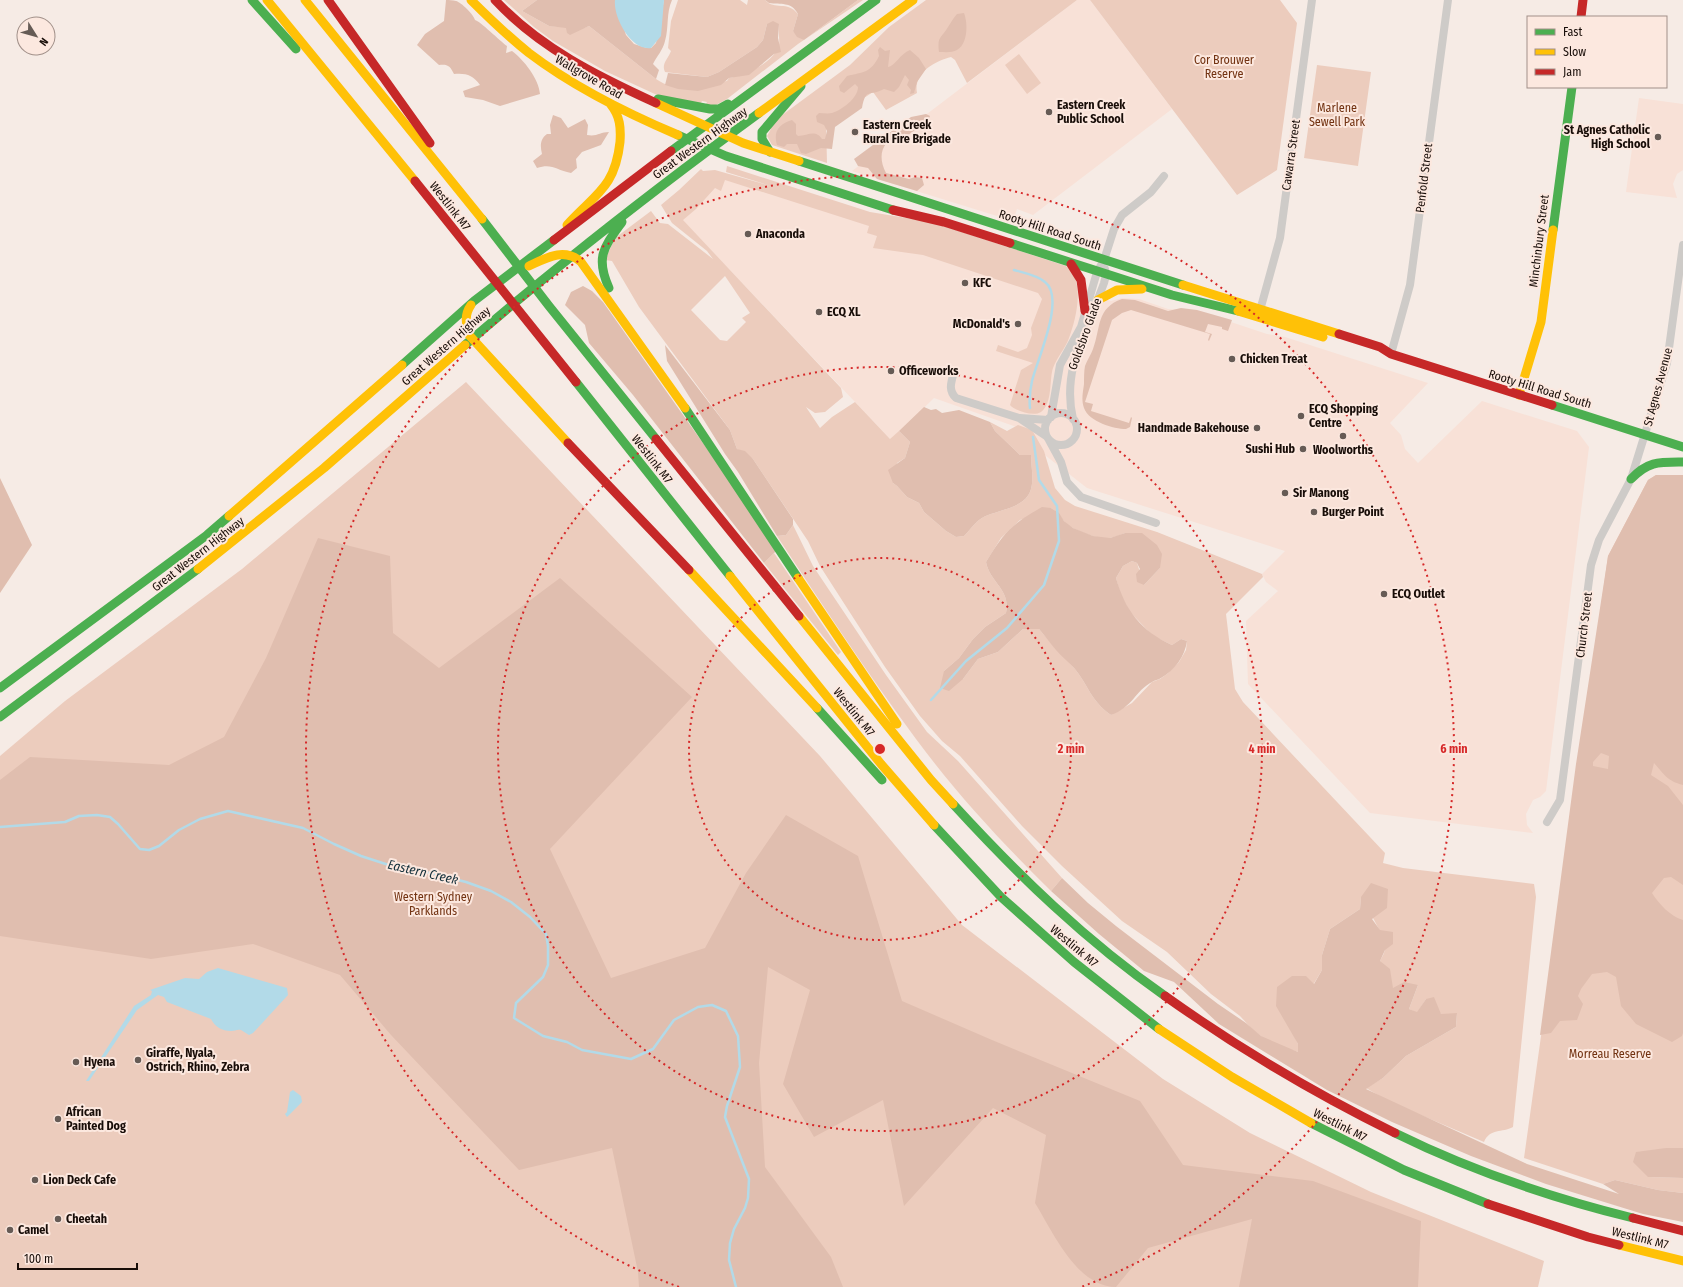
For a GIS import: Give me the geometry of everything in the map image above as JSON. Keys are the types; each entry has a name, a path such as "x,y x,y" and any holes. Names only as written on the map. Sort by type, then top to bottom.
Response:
{"main road":[{"path":"252,0 338,96 350,99"},
{"name":"Westlink M7","path":"267,0 350,99 872,753 940,833 1002,897 1045,937 1100,983 1169,1036 1284,1108 1399,1167 1490,1205 1587,1237 1683,1261"},
{"name":"Westlink M7","path":"305,0 470,206 490,228 549,306 931,780 968,822 1021,876 1081,931 1158,992 1228,1042 1298,1084 1396,1134 1486,1172 1573,1202 1639,1221 1683,1231"},
{"path":"328,0 468,193 470,206"},
{"name":"Wallgrove Road","path":"471,0 492,22 529,53 579,87 610,104 711,150"},
{"name":"Wallgrove Road","path":"495,0 513,19 561,55 599,76 704,126"},
{"name":"Great Western Highway","path":"0,688 207,535 254,496 474,301 686,139 754,91 876,0"},
{"name":"Great Western Highway","path":"0,717 140,615 226,548 322,470 472,339 630,210 913,0"},
{"path":"1581,16 1583,0"},
{"path":"770,152 762,139 764,128 784,108 806,80"},
{"name":"Minchinbury Street","path":"1519,395 1541,322 1572,88"},
{"path":"636,94 690,106 715,109 724,107 754,91"},
{"path":"556,238 573,218 607,186 614,175 620,152 621,127 619,116 610,104"},
{"name":"Rooty Hill Road South","path":"704,126 770,152 1104,260 1379,354 1391,354 1683,447"},
{"name":"Rooty Hill Road South","path":"711,150 878,206 944,222 1071,264 1153,289 1197,302 1260,313"},
{"path":"628,324 601,273 600,260 605,246 630,210"},
{"path":"507,276 553,255 564,254 572,256 582,263 628,324 715,451 778,549 903,732 931,780"},
{"path":"1071,264 1078,270 1081,278 1085,312"},
{"path":"1098,300 1117,290 1153,289"},
{"path":"474,301 466,313 465,319 472,339 534,408 745,629 903,802 940,833"},
{"path":"458,352 464,349 472,350 533,414 586,462"},
{"path":"1631,479 1641,468 1648,464 1683,462"}],"street":[{"name":"Cawarra Street","path":"1260,313 1280,238 1312,0"},
{"name":"Penfold Street","path":"1391,354 1410,285 1448,0"},
{"path":"1102,273 1104,260 1114,229 1122,215 1151,192 1164,176"},
{"name":"St Agnes Avenue","path":"1645,434 1667,363 1682,265 1683,244"},
{"name":"Goldsbro Glade","path":"1061,462 1077,430 1073,419 1069,398 1071,373 1098,300 1102,273"},
{"name":"Goldsbro Glade","path":"1048,438 1045,430 1054,407 1058,372 1064,358 1078,334 1085,312 1102,273"},
{"path":"954,372 950,387 952,394 956,398 1019,418 1059,445 1070,443"},
{"path":"1019,418 1050,418 1060,413 1070,415 1073,419"},
{"name":"Church Street","path":"1547,822 1560,800 1591,565 1600,540 1631,479 1645,434"},
{"path":"1048,438 1061,462 1063,474 1069,486 1085,500 1156,523"}],"shaded area":[{"name":"Eastern Creek Public School","path":"1077,0 1090,0 1172,109 1033,215 1017,209 1013,221 852,171"},
{"name":"St Agnes Catholic High School","path":"1639,98 1683,104 1683,170 1677,174 1673,184 1677,198 1626,192"},
{"path":"708,171 1075,291 1111,301 1122,298 1139,299 1168,309 1191,311 1216,317 1267,334 1285,337 1428,383 1390,423 1401,435 1405,449 1418,463 1482,401 1577,431 1589,447 1546,791 1540,797 1533,800 1526,814 1527,825 1533,833 1370,813 1248,684 1246,621 1278,591 1266,582 1262,574 1285,551 1087,488 1041,452 1028,431 934,398 891,440 674,211"}],"green space":[{"path":"446,0 455,1 461,4 470,12 475,20 507,46 506,53 512,51 521,59 534,76 540,94 500,106 483,100 465,97 463,91 480,85 475,79 469,75 454,74 450,67 447,65 439,65 417,45 425,34 444,21"},
{"path":"504,0 537,0 522,11 549,26 584,28 589,26 656,79 673,87 690,88 727,81 729,78 751,71 765,63 776,51 779,45 779,24 767,24 763,40 757,47 719,72 707,77 665,72 664,64 671,51 668,48 671,21 678,0 740,0 747,5 748,0 765,0 773,5 790,7 798,14 793,31 804,40 727,99 716,105 705,106 707,102 702,101 700,105 657,95 605,71 553,41 534,27"},
{"path":"537,0 615,0 626,35 634,44 651,48 656,43 664,0 672,0 664,44 653,64 659,70 656,79 589,26 570,35 567,33 566,28 549,26 522,11"},
{"path":"765,0 858,0 804,40 797,37 793,31 798,14 795,10 789,5 769,3"},
{"path":"858,0 863,0 805,39"},
{"path":"926,0 1077,0 967,83 955,60 951,57 926,69 918,80 917,93 886,110 873,92 826,123 827,163 772,145 767,136 771,129 770,124 850,65 889,27"},
{"name":"Cor Brouwer Reserve","path":"1090,0 1280,0 1297,23 1277,170 1237,195"},
{"path":"964,13 966,33 961,47 955,51 939,52 940,38 954,17 957,14"},
{"path":"773,21 779,24 778,38 781,52 774,54 749,75 729,78 721,85 698,91 678,89 665,85 668,73 707,77 719,72 757,47 763,40 767,24"},
{"path":"880,47 885,51 890,50 888,67 910,50 919,58 926,69 917,82 914,93 910,94 911,90 907,85 909,80 905,75 899,87 894,92 884,89 867,95 863,101 862,108 835,127 832,149 821,148 806,154 801,153 797,144 787,144 784,147 777,145 776,136 778,129 780,126 792,120 796,124 796,134 798,136 817,134 822,139 825,139 827,131 824,125 817,122 816,116 819,113 830,113 836,111 845,106 852,99 858,87 855,84 844,93 840,91 839,86 847,76 870,69 879,56 878,50"},
{"path":"1019,54 1041,83 1027,94 1005,65"},
{"name":"Marlene Sewell Park","path":"1317,65 1371,72 1358,166 1304,158"},
{"path":"926,114 930,116 925,124 912,132 906,138 898,138 887,143 882,153 883,166 886,173 909,179 915,177 922,178 924,185 917,191 877,179 868,168 858,166 854,159 911,117"},
{"path":"553,115 561,118 568,128 585,119 588,125 587,135 609,132 601,145 582,152 576,159 577,168 571,173 547,166 537,168 533,161 542,154 541,145 543,138 547,134 551,134 550,125"},
{"path":"727,166 870,212 931,222 1066,266 1072,272 1076,280 1078,300 1072,330 1053,368 1049,397 1045,408 1041,412 1029,414 1010,405 1021,370 1033,363 996,351 998,345 1018,352 1027,348 1032,335 1031,328 1042,299 1038,293 923,255 873,248 877,236 867,233 869,226 725,180 721,191 715,188 696,209 683,220 841,388 843,397 825,412 815,413 806,407 820,428 832,417 855,402 890,439 899,431 910,442 905,458 897,463 893,483 907,497 919,503 924,512 946,531 956,537 964,536 982,518 1017,505 1028,496 1032,481 1031,455 1020,455 995,431 990,422 1007,431 1018,425 1032,430 1044,451 1055,488 1065,500 1075,506 1157,532 1262,574 1263,577 1226,614 1235,689 1243,702 1385,853 1383,863 1403,868 1534,884 1536,897 1513,1127 1493,1133 1484,1142 1388,1101 1366,1088 1383,1078 1406,1056 1456,1027 1457,1014 1441,1014 1426,999 1417,1013 1409,1009 1418,985 1393,989 1380,961 1385,949 1382,937 1361,897 1360,909 1330,929 1322,955 1322,970 1289,1025 1298,1044 1298,1052 1268,1042 1252,1029 1240,1016 1211,994 1167,952 1122,921 1062,866 1022,826 960,756 942,741 920,716 885,667 820,566 808,541 753,459 737,449 730,430 639,307 612,261 605,260 615,238 651,211 660,223 668,224 713,259 707,251 672,223 661,205 701,169 703,171 715,170 771,186 726,172","holes":["725,276 750,313 742,318 746,322 727,341 720,340 691,310","1051,508 1073,528 1086,534 1112,538 1125,533 1160,568 1144,585 1137,563 1132,561 1123,566 1116,578 1120,593 1130,612 1153,636 1172,645 1181,639 1187,641 1186,650 1179,662 1167,674 1152,682 1132,703 1111,715 1098,704 1074,668 1039,629 1023,629 998,652 978,659 963,679 944,671 959,658 973,639 985,627 1006,613 1006,598 988,569 986,562 1001,538 1020,520"]},
{"path":"583,286 592,291 603,302 778,549 764,563 633,395 589,343 585,325 565,305 571,292"},
{"path":"1122,299 1135,300 1168,311 1181,308 1197,310 1232,320 1228,331 1222,329 1222,327 1208,324 1205,332 1212,334 1209,341 1210,334 1131,310 1122,313 1112,320 1085,402 1093,404 1091,411 1129,423 1131,417 1130,427 1126,429 1115,428 1096,421 1087,413 1082,399 1085,366 1093,349 1101,320 1108,308"},
{"path":"665,345 730,430 737,449 745,451 753,459 793,519 793,525 786,535 777,536 667,361"},
{"name":"Western Sydney Parklands","path":"466,382 820,756 962,925 1163,1079 1250,1133 1371,1192 1544,1261 1538,1287 0,1287 0,756 65,701 242,569"},
{"path":"924,407 931,410 936,409 942,413 959,410 990,422 995,431 1020,455 1031,455 1032,481 1028,496 1017,505 982,518 964,536 956,537 946,531 924,512 919,503 907,497 893,483 888,470 905,458 910,442 899,431"},
{"name":"Morreau Reserve","path":"1656,475 1683,475 1683,1148 1666,1148 1648,1177 1683,1178 1683,1193 1658,1190 1615,1180 1603,1184 1524,1158 1608,556 1648,480"},
{"name":"Morreau Reserve","path":"1656,475 1683,475 1683,785 1669,779 1654,763 1651,775 1668,786 1683,805 1683,885 1671,877 1664,878 1652,893 1665,909 1674,916 1683,920 1683,1033 1682,1036 1672,1042 1636,1024 1621,1006 1616,977 1607,972 1592,974 1581,989 1578,996 1583,1004 1577,1020 1560,1021 1551,1033 1540,1035 1576,764 1608,556 1648,480","holes":["1601,753 1609,756 1608,769 1593,766 1593,762"]},
{"path":"0,478 32,545 0,593"},
{"path":"1042,507 1051,508 1059,513 1064,521 1073,528 1093,536 1110,538 1125,533 1142,533 1157,545 1162,554 1160,568 1144,585 1137,582 1136,574 1140,569 1137,563 1132,561 1123,566 1116,578 1124,600 1143,626 1151,633 1172,645 1181,639 1187,641 1186,647 1182,657 1171,671 1146,686 1124,708 1111,715 1098,704 1074,668 1056,650 1039,629 1023,629 998,652 978,659 963,679 949,691 940,688 944,671 959,658 973,639 985,627 1006,613 1006,598 988,569 986,562 998,543 1016,524"},
{"path":"793,525 813,566 886,675 927,732 958,761 1062,878 1051,891 1015,855 964,798 931,759 880,689 777,536 786,535"},
{"path":"318,538 390,556 393,633 439,668 560,578 692,697 550,849 611,978 705,948 746,873 786,815 858,856 902,1001 1140,1101 1183,1165 1313,1181 1421,1221 1418,1287 1239,1287 1252,1219 1148,1248 1116,1287 1102,1285 1089,1278 1068,1256 1035,1203 1046,1135 993,1108 904,1206 883,1100 814,1137 783,1084 810,990 768,967 759,1063 765,1167 831,1257 843,1287 639,1287 638,1272 612,1148 519,1170 391,1035 340,975 253,944 151,959 0,936 0,780 30,757 169,765 224,737 266,658"},
{"path":"774,553 841,652 838,655 764,563"},
{"path":"1062,878 1088,903 1116,926 1218,1004 1246,1023 1261,1036 1298,1052 1298,1044 1276,1006 1277,987 1292,976 1306,976 1314,984 1322,970 1322,955 1330,929 1360,909 1361,897 1371,883 1388,889 1387,908 1372,919 1380,930 1393,932 1393,944 1385,950 1380,961 1390,969 1393,988 1404,982 1418,985 1409,1009 1417,1012 1426,999 1434,997 1441,1014 1457,1013 1456,1027 1406,1056 1383,1078 1366,1089 1527,1164 1619,1194 1603,1184 1615,1180 1658,1190 1683,1193 1683,1222 1643,1214 1546,1184 1471,1156 1392,1122 1327,1090 1219,1024 1174,982 1144,971 1099,934 1051,891"},
{"path":"1666,1148 1683,1148 1683,1178 1648,1177 1633,1162 1636,1152"}],"water":[{"path":"615,0 664,0 661,36 651,48 637,44 630,39 620,23 615,7"},
{"path":"218,968 287,988 288,995 253,1033 249,1035 241,1030 231,1031 222,1029 211,1019 167,1002 164,997 158,995 137,1010 89,1081 86,1081 134,1006 151,995 152,991 150,990 185,978 199,979 207,972"},
{"path":"293,1090 301,1096 302,1102 287,1117 285,1114 287,1112 290,1092"}],"waterway":[{"path":"1014,270 1034,276 1045,282 1051,290 1053,301 1048,330 1032,381 1030,408"},
{"path":"931,700 966,661 1007,628 1044,585 1059,541 1057,506 1039,480 1033,437"},
{"name":"Eastern Creek","path":"0,827 65,822 79,816 97,815 110,817 140,849 149,850 159,846 179,830 200,819 228,811 303,828 361,856 404,870 430,873 466,882 491,891 511,902 530,917 546,934 548,946 548,965 543,977 516,1003 514,1018 543,1036 567,1042 582,1050 631,1059 653,1049 674,1020 698,1007 712,1005 726,1011 738,1036 740,1067 727,1106 725,1117 749,1179 748,1198 745,1208 734,1229 730,1243 729,1260 736,1287"}],"traffic: fast":[{"path":"252,0 296,49"},
{"path":"671,151 876,0"},
{"path":"770,152 762,139 762,132 801,86"},
{"path":"1553,230 1572,88"},
{"path":"658,99 710,109 719,109 728,104"},
{"path":"465,345 610,226 759,113"},
{"path":"678,135 726,156 893,210"},
{"path":"799,161 1183,285"},
{"path":"482,219 549,306 656,439"},
{"path":"609,288 605,277 602,260 610,238 622,222"},
{"path":"402,365 474,301 554,240"},
{"path":"1010,243 1172,295 1238,311"},
{"path":"576,382 730,576"},
{"path":"1552,405 1683,447"},
{"path":"685,408 798,578"},
{"path":"1631,479 1643,469 1654,464 1683,462"},
{"path":"0,688 207,535 229,516"},
{"path":"0,717 198,569"},
{"path":"817,708 882,780"},
{"path":"953,804 1002,856 1080,930 1165,996"},
{"path":"934,825 1001,897 1074,962 1159,1029"},
{"path":"1311,1123 1404,1170 1488,1204"},
{"path":"1395,1133 1452,1159 1512,1182 1633,1218"}],"traffic: slow":[{"path":"267,0 415,181"},
{"path":"305,0 482,219"},
{"path":"471,0 499,27 546,66 583,89 620,109 678,135"},
{"path":"759,113 913,0"},
{"path":"656,103 743,143 799,161"},
{"path":"567,225 602,189 614,170 620,142 620,132 618,118 611,105"},
{"path":"1519,395 1541,322 1553,230"},
{"path":"529,266 555,255 568,255 581,262 685,408"},
{"path":"1183,285 1339,334"},
{"path":"1098,300 1117,290 1142,289"},
{"path":"471,305 467,312 466,319 469,335 568,443"},
{"path":"1238,311 1323,337"},
{"path":"198,569 324,468 465,345"},
{"path":"229,516 402,365"},
{"path":"689,570 817,708"},
{"path":"730,576 881,764 934,825"},
{"path":"798,578 897,724"},
{"path":"799,616 931,780 953,804"},
{"path":"1159,1029 1232,1077 1311,1123"},
{"path":"1619,1245 1683,1261"}],"traffic: jam":[{"path":"328,0 430,143"},
{"path":"495,0 512,17 550,47 591,71 656,103"},
{"path":"1581,16 1583,0"},
{"path":"554,240 671,151"},
{"path":"415,181 576,382"},
{"path":"893,210 944,222 1010,243"},
{"path":"1071,264 1081,280 1085,311"},
{"path":"1339,334 1380,347 1391,354 1552,405"},
{"path":"656,439 799,616"},
{"path":"568,443 689,570"},
{"path":"1165,996 1248,1052 1335,1102 1395,1133"},
{"path":"1488,1204 1588,1237 1619,1245"},
{"path":"1633,1218 1683,1231"}],"place":[{"name":"Eastern Creek Public School","path":"1049,112"},
{"name":"Eastern Creek Rural Fire Brigade","path":"855,132"},
{"name":"St Agnes Catholic High School","path":"1658,137"},
{"name":"Anaconda","path":"748,234"},
{"name":"KFC","path":"965,283"},
{"name":"ECQ XL","path":"819,312"},
{"name":"McDonald's","path":"1018,324"},
{"name":"Chicken Treat","path":"1232,359"},
{"name":"Officeworks","path":"891,371"},
{"name":"ECQ Shopping Centre","path":"1301,416"},
{"name":"Handmade Bakehouse","path":"1257,428"},
{"name":"Woolworths","path":"1343,436"},
{"name":"Sushi Hub","path":"1303,449"},
{"name":"Sir Manong","path":"1285,493"},
{"name":"Burger Point","path":"1314,512"},
{"name":"ECQ Outlet","path":"1384,594"},
{"name":"Giraffe, Nyala, Ostrich, Rhino, Zebra","path":"138,1060"},
{"name":"Hyena","path":"76,1062"},
{"name":"African Painted Dog","path":"58,1119"},
{"name":"Lion Deck Cafe","path":"35,1180"},
{"name":"Cheetah","path":"58,1219"},
{"name":"Camel","path":"10,1230"}]}
